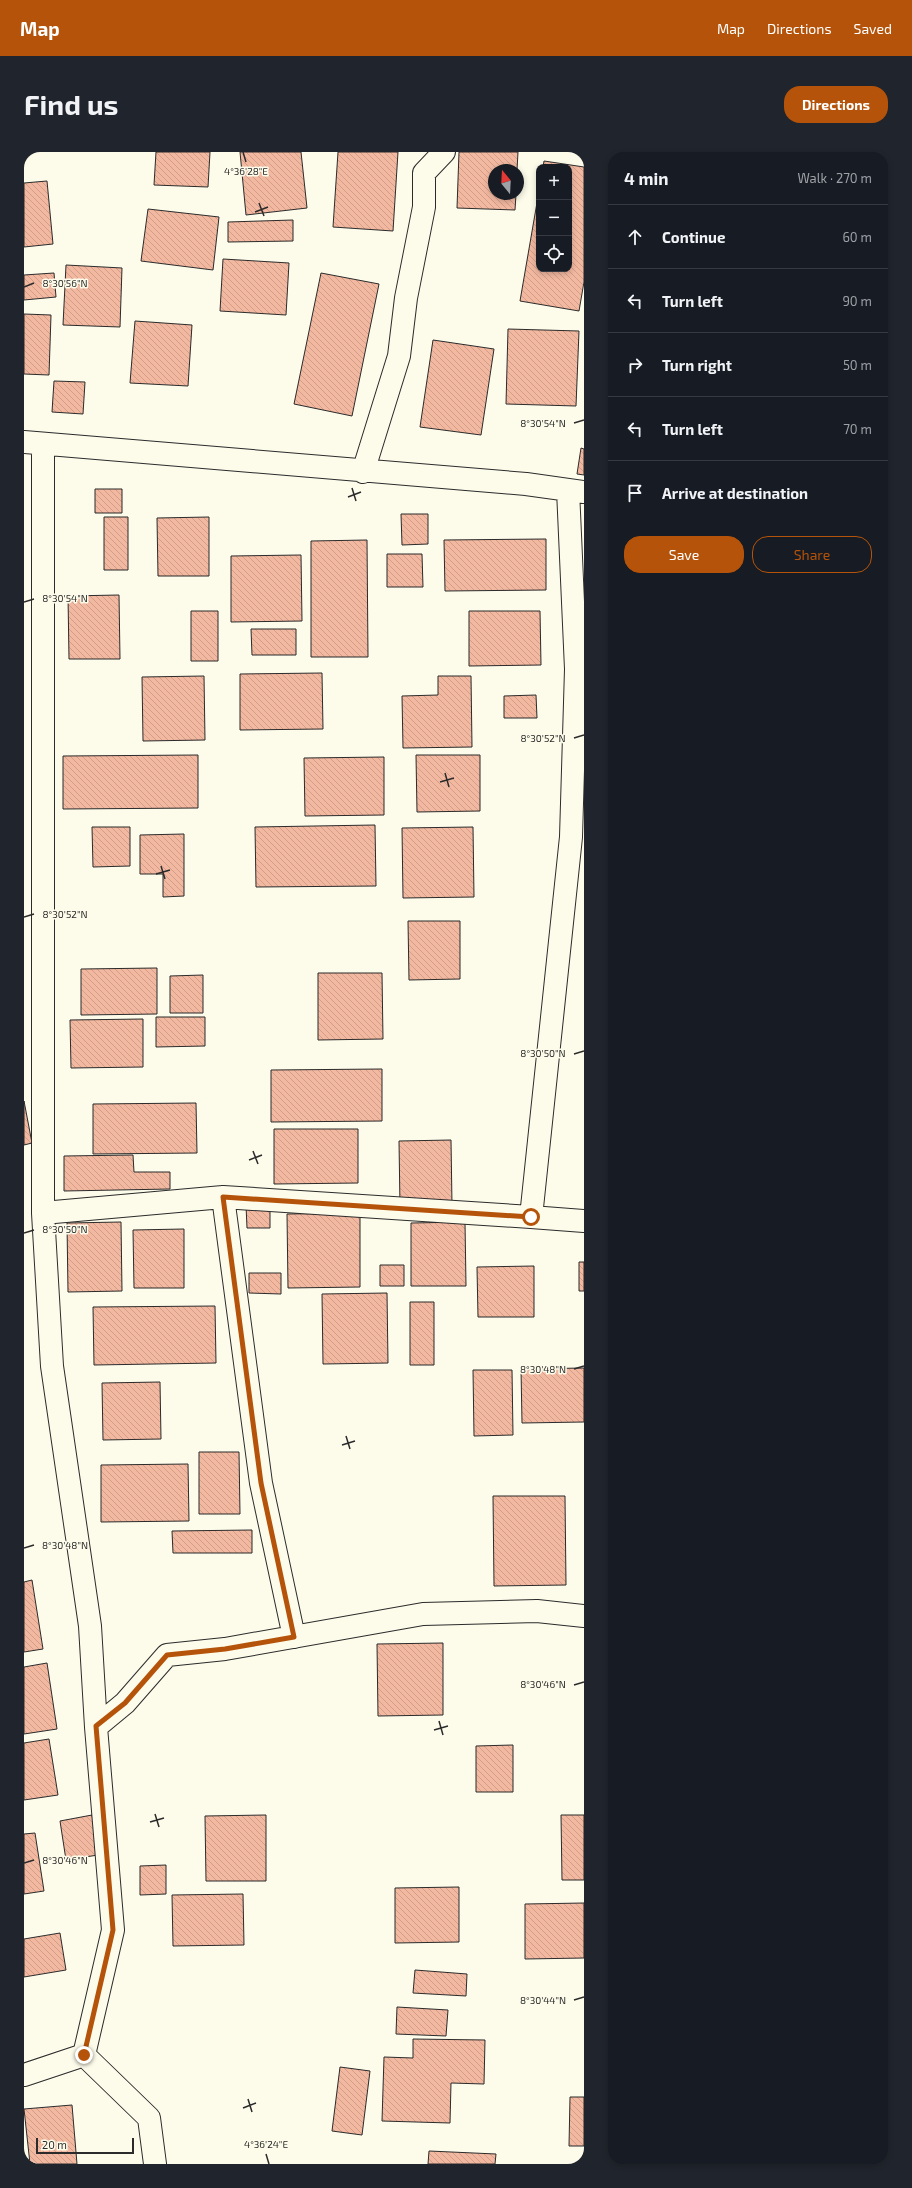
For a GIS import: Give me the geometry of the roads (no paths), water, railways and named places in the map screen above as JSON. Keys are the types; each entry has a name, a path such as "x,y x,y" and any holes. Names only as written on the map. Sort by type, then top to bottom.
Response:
{"street":[{"path":"363,472 399,356 406,298 424,208 424,173 444,152"},
{"path":"84,2055 113,1930 96,1726 90,1626 52,1366 43,1213 33,443 363,472 526,484 576,491 576,669 571,837 531,1217"},
{"path":"43,1213 223,1197 584,1221"},
{"path":"223,1197 261,1483 294,1637"},
{"path":"96,1726 125,1703 167,1655 225,1649 423,1614 537,1610 584,1616"},
{"path":"24,2075 84,2055"},
{"path":"84,2055 149,2118 156,2164"}]}
